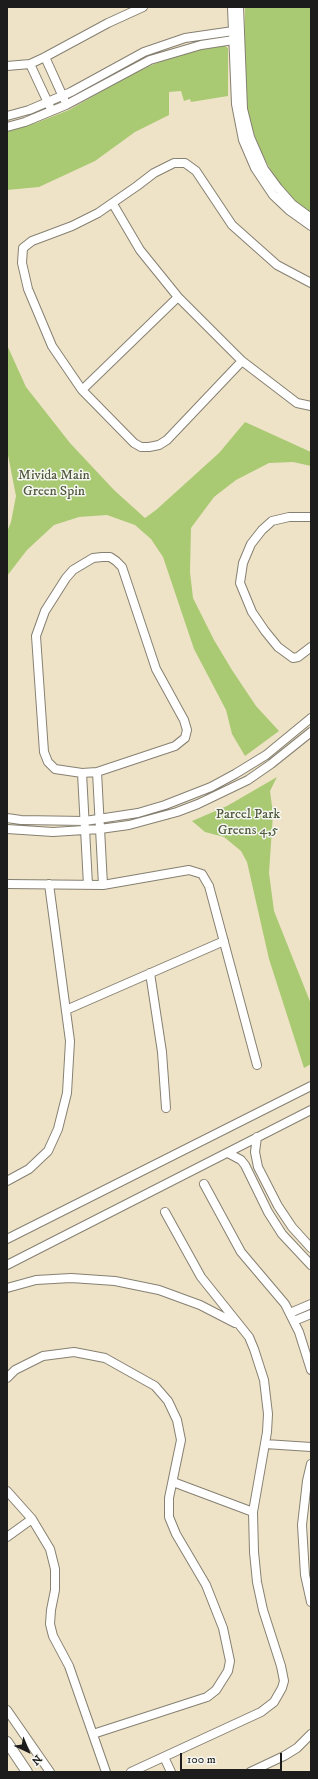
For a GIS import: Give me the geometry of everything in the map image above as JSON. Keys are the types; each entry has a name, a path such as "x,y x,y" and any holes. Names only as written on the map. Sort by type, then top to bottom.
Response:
{"main road":[{"path":"7,1742 26,1771"}],"street":[{"path":"7,66 30,64 46,57 108,23 143,7"},
{"path":"232,7 243,109 250,137 264,169 278,188 292,204 311,218"},
{"path":"239,7 236,35 237,116 246,150 255,168 274,195 290,211 311,226"},
{"path":"7,116 29,110 71,92 144,52 185,38 236,35"},
{"path":"7,127 66,105 150,60 236,35"},
{"path":"46,57 66,105"},
{"path":"30,64 52,111"},
{"path":"242,361 167,440 159,445 141,447 134,443 82,390 52,346 28,289 22,263 23,248 32,241 72,226 98,213 113,204 154,173 174,163 186,163 196,171 232,225 277,265 311,283"},
{"path":"113,204 140,250 178,297 242,361 297,402 311,406"},
{"path":"82,390 178,297"},
{"path":"311,517 289,517 272,521 262,530 251,544 243,563 240,583 252,612 278,647 293,658 298,657 311,647"},
{"path":"110,557 122,567 156,668 184,720 187,730 185,738 175,746 97,772 82,773 55,769 48,762 44,752 36,636 45,611 66,578 73,570 93,558 110,557"},
{"path":"7,818 21,820 99,820 138,813 165,805 211,787 235,774 266,755 311,718"},
{"path":"7,830 53,832 100,829 129,825 177,812 212,798 248,780 271,764 311,732"},
{"path":"97,772 102,885"},
{"path":"82,773 88,885"},
{"path":"7,884 102,885 189,870 202,874 209,886 257,1065"},
{"path":"7,1181 29,1169 48,1151 58,1129 67,1093 70,1041 49,884"},
{"path":"66,1010 224,940"},
{"path":"150,973 162,1052 166,1108"},
{"path":"7,1239 311,1086"},
{"path":"7,1266 311,1110"},
{"path":"257,1137 255,1145 256,1160 264,1178 278,1206 292,1227 309,1244"},
{"path":"228,1153 235,1156 245,1165 268,1212 282,1234 311,1265"},
{"path":"254,1183 264,1178"},
{"path":"204,1184 241,1252 278,1294 290,1313 303,1343 311,1370"},
{"path":"131,1772 261,1712 274,1702 282,1688 283,1673 263,1610 257,1582 254,1552 253,1512 265,1444 268,1414 264,1380 254,1349 244,1330 214,1296 201,1277 165,1212"},
{"path":"7,1288 36,1280 71,1278 116,1281 159,1290 193,1303 240,1325"},
{"path":"290,1313 311,1304"},
{"path":"294,1321 311,1314"},
{"path":"7,1378 15,1370 43,1356 74,1352 105,1358 155,1386 168,1402 177,1420 181,1440 169,1498 169,1517 176,1534 206,1585 223,1628 230,1661 228,1671 216,1690 207,1697 92,1734"},
{"path":"265,1444 311,1447"},
{"path":"311,1464 307,1481 302,1525 305,1575 311,1602"},
{"path":"173,1482 253,1512"},
{"path":"7,1491 32,1519 50,1549 55,1569 55,1590 50,1610 50,1624 53,1636 69,1666 106,1772"},
{"path":"7,1537 32,1519"},
{"path":"7,1710 50,1772"},
{"path":"250,1772 291,1752 311,1734"},
{"path":"164,1757 171,1772"}],"green space":[{"path":"245,7 311,7 311,213 288,195 273,174 262,154 253,131 247,110 244,67"},
{"path":"223,45 228,48 228,96 191,102 190,99 184,101 181,91 169,92 169,115 135,132 95,161 39,187 7,190 7,131 36,123 69,110 132,74 154,64 190,51"},
{"name":"Mivida Main Green Spin","path":"7,345 26,387 70,443 114,490 145,518 156,510 219,453 245,422 311,452 311,466 293,462 269,463 236,480 214,497 191,528 190,572 193,598 214,640 232,670 256,706 279,731 245,756 232,734 226,710 194,649 163,557 151,539 135,525 107,515 79,517 54,525 27,550 7,576 7,532 11,522 16,496 7,450"},
{"name":"Parcel Park Greens 4,5","path":"277,777 270,791 273,814 269,873 274,911 311,1004 311,1064 304,1068 269,959 247,862 241,851 224,837 205,832 192,821 227,806"}]}
